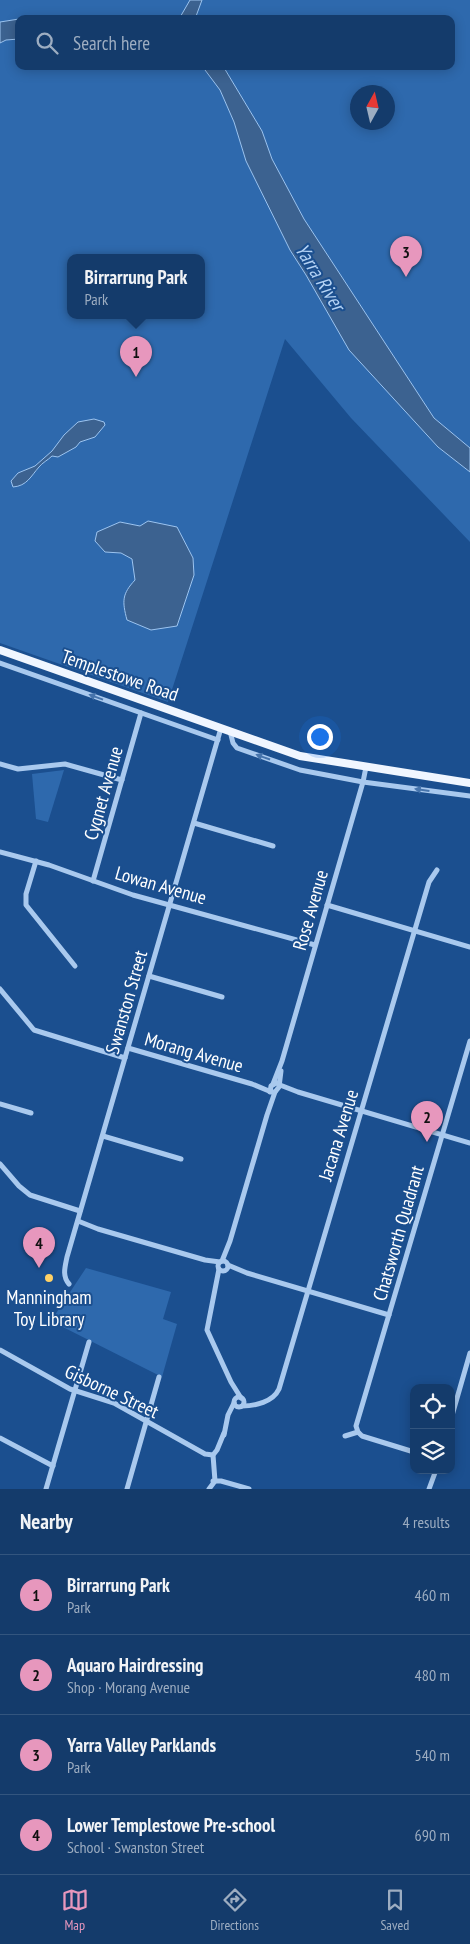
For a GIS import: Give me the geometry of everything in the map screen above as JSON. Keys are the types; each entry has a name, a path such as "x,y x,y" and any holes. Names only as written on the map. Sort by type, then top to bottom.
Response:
{"main road":[{"name":"Templestowe Road","path":"0,650 309,758 470,783"}],"street":[{"name":"Templestowe Road","path":"0,663 218,740"},
{"name":"Cygnet Avenue","path":"93,881 142,713"},
{"name":"Swanston Street","path":"69,1284 65,1278 65,1267 80,1211 221,728"},
{"path":"230,731 233,743 237,748 300,770 363,782 470,796"},
{"path":"0,764 18,768 65,764 122,780"},
{"name":"Rose Avenue","path":"239,1402 207,1330 215,1294 366,767"},
{"path":"194,823 273,846"},
{"name":"Lowan Avenue","path":"0,852 36,861 133,894 315,945"},
{"path":"36,861 26,894 26,906 75,966"},
{"name":"Jacana Avenue","path":"239,1402 262,1401 273,1398 277,1393 414,931 429,882 437,870"},
{"path":"327,905 470,947"},
{"path":"149,976 222,997"},
{"name":"Morang Avenue","path":"0,989 34,1030 126,1058"},
{"name":"Chatsworth Quadrant","path":"358,1432 356,1424 470,1041"},
{"name":"Morang Avenue","path":"128,1048 252,1084 298,1092 470,1143"},
{"path":"0,1104 31,1114"},
{"path":"103,1136 181,1159"},
{"path":"0,1164 19,1186 30,1195 80,1211"},
{"path":"77,1223 389,1315"},
{"path":"46,1489 89,1342"},
{"name":"Gisborne Street","path":"0,1350 75,1391 110,1402 206,1454 213,1455"},
{"path":"455,1405 470,1353"},
{"path":"127,1489 159,1377"},
{"path":"208,1489 214,1481 213,1455 217,1450 227,1425 229,1411 239,1402"},
{"path":"345,1436 358,1432 364,1437 410,1451"},
{"path":"0,1438 38,1460 53,1466"},
{"path":"429,1489 435,1474"},
{"path":"214,1481 222,1481 249,1489"}],"shaded area":[{"path":"0,0 470,0 470,448 434,418 304,219 272,159 262,131 225,70 455,70 455,15 15,15 15,20 0,22"},
{"path":"15,39 15,70 205,70 220,90 234,122 246,161 290,250 306,275 438,447 470,472 470,542 351,418 285,339 168,702 0,643 0,43"},
{"path":"64,770 48,822 36,819 32,774"},
{"path":"86,1268 171,1292 163,1319 177,1324 162,1377 51,1321"}],"water":[{"path":"190,0 202,0 196,15 181,15"},
{"path":"15,20 15,39 0,43 0,22"},
{"name":"Yarra River","path":"205,70 225,70 262,131 272,159 304,219 434,418 470,448 470,472 438,447 349,350 290,250 246,161 234,122 220,90"},
{"path":"94,419 104,422 105,425 95,437 80,442 76,447 58,457 52,456 25,483 13,487 11,481 18,473 35,466 52,451 64,435 78,422"},
{"path":"148,521 177,527 193,558 194,575 177,626 151,630 127,620 124,598 135,580 132,559 121,553 105,552 95,541 97,532 120,522 140,526"}],"place":[{"name":"Yarra Valley Parklands","path":"406,277"},
{"name":"Birrarrung Park","path":"136,377"},
{"name":"Aquaro Hairdressing","path":"427,1142"},
{"name":"Lower Templestowe Pre-school","path":"39,1268"},
{"name":"Manningham Toy Library","path":"49,1278"}]}
